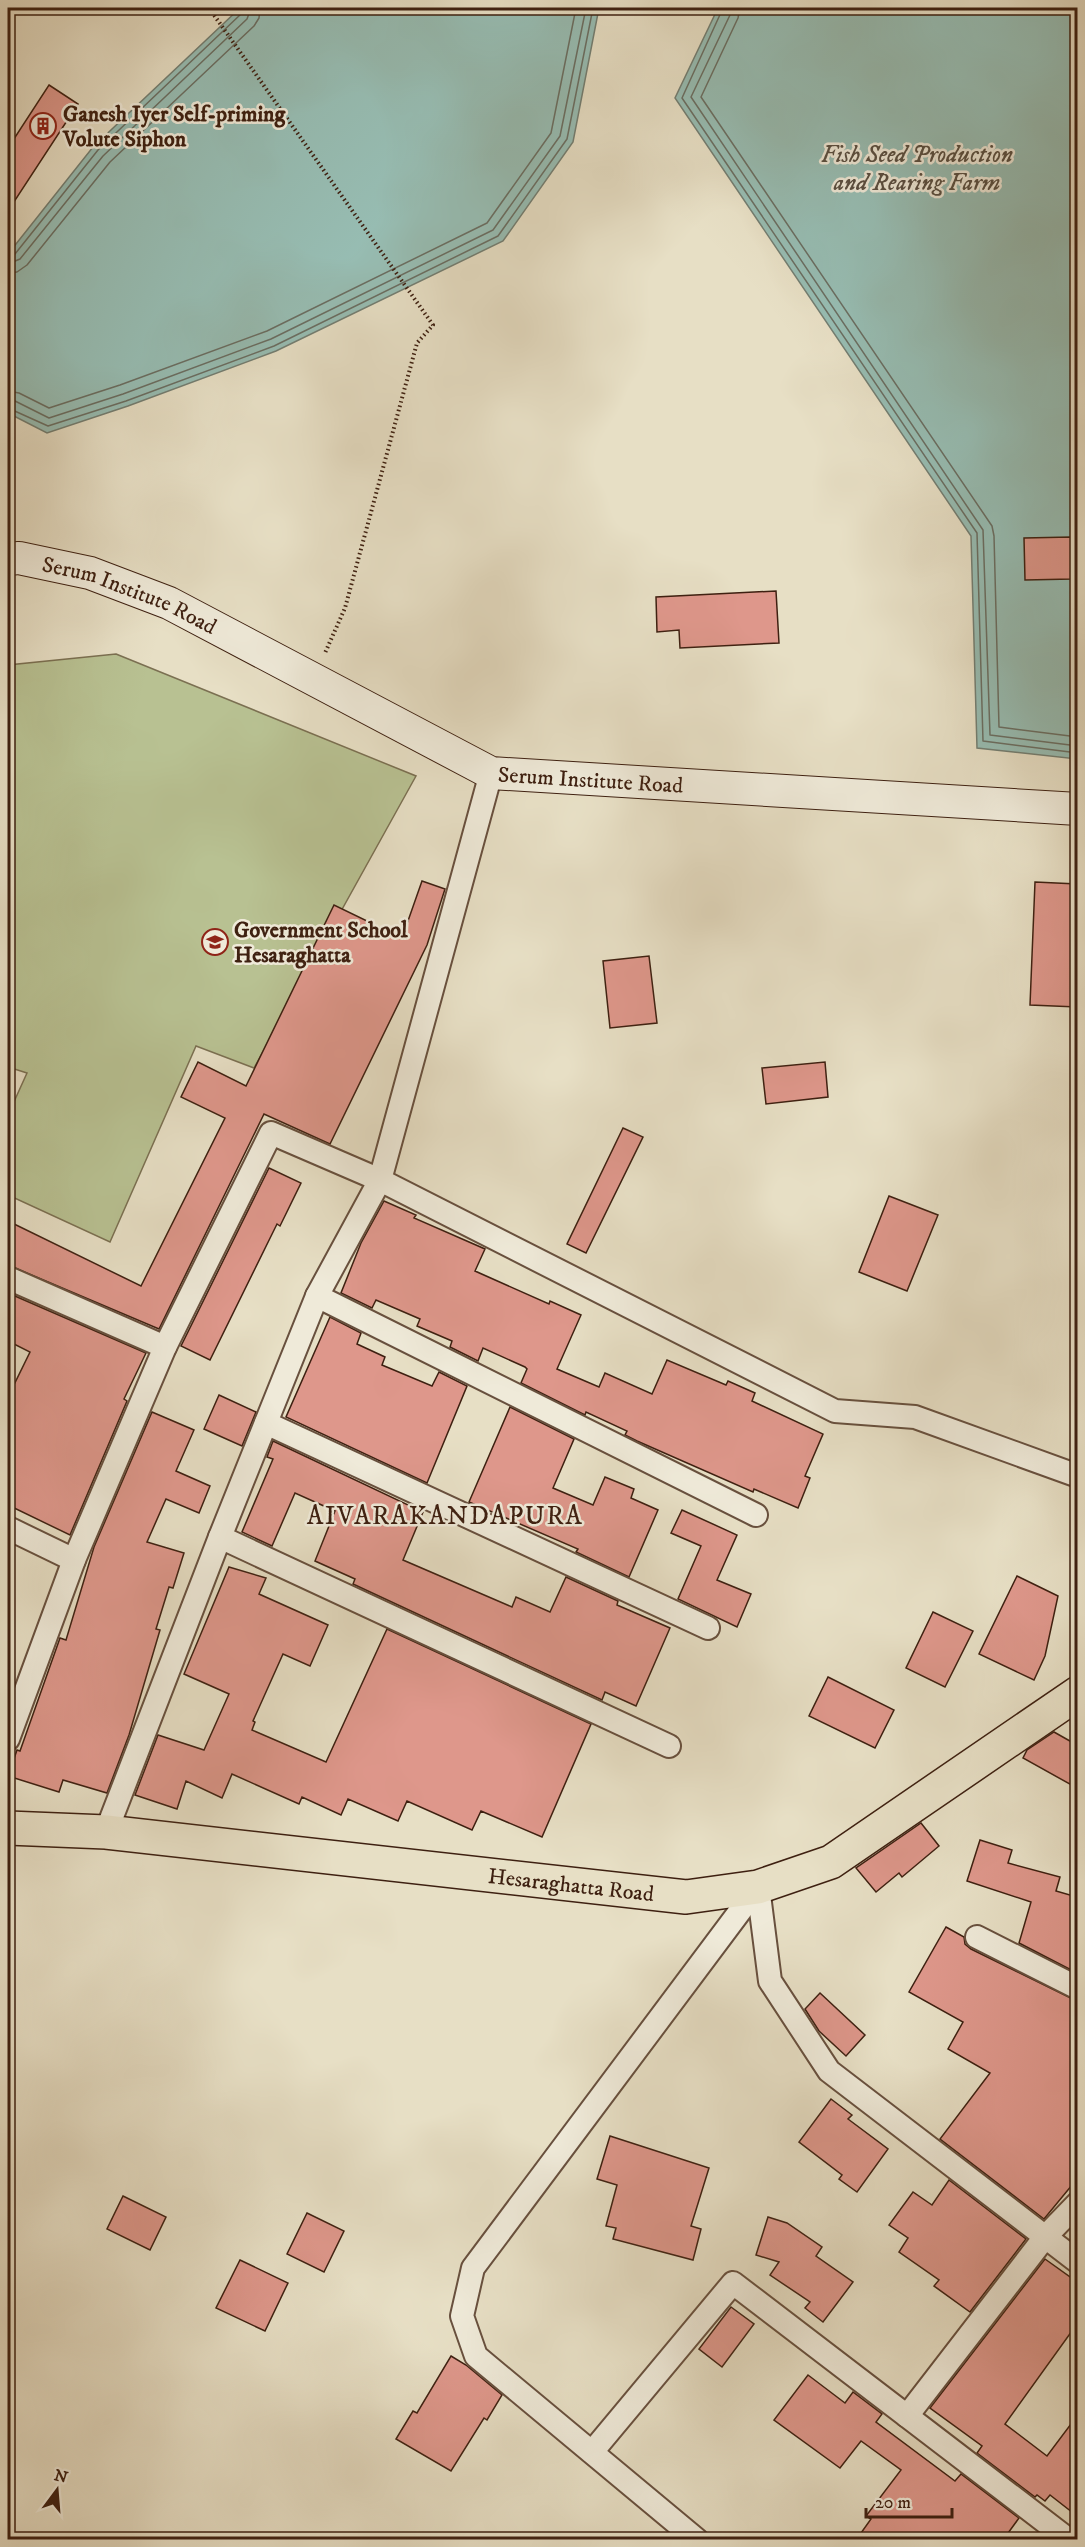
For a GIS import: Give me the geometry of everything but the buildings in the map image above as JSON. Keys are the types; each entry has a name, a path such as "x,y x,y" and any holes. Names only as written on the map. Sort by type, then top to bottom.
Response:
{"main road":[{"name":"Serum Institute Road","path":"8,559 19,558 90,573 169,603 491,773 1077,809"},
{"name":"Hesaraghatta Road","path":"8,1828 106,1832 686,1896 758,1887 831,1862 1077,1693"}],"street":[{"path":"106,1832 220,1537 317,1296 380,1180 491,773"},
{"path":"8,1739 74,1560 165,1347 270,1132 380,1180 835,1411 915,1417 1077,1476"},
{"path":"8,1278 165,1347"},
{"path":"317,1296 756,1515"},
{"path":"266,1423 708,1628"},
{"path":"8,1528 74,1560"},
{"path":"220,1537 669,1746"},
{"path":"758,1887 770,1981 829,2072 1077,2262"},
{"path":"696,2540 476,2356 462,2316 473,2268 758,1887"},
{"path":"976,1937 1077,1988"},
{"path":"907,2416 1045,2237 1077,2203"},
{"path":"592,2452 733,2283 1069,2540"}],"path":[{"path":"209,8 433,325 417,343 345,608 313,679"}],"green space":[{"name":"Government School Hesaraghatta","path":"116,654 416,776 254,1068 196,1046 110,1242 8,1195 8,1115 27,1073 8,1067 8,665"}],"water":[{"path":"240,8 599,8 573,142 503,241 276,351 128,406 47,433 8,413 8,254 93,147"},
{"name":"Fish Seed Production and Rearing Farm","path":"718,8 1077,8 1077,759 977,748 971,536 675,98"}],"place":[{"name":"Ganesh Iyer Self-priming Volute Siphon","path":"43,126"},
{"name":"Government School Hesaraghatta","path":"215,942"}],"district":[{"name":"AIVARAKANDAPURA","path":"445,1515"}]}
